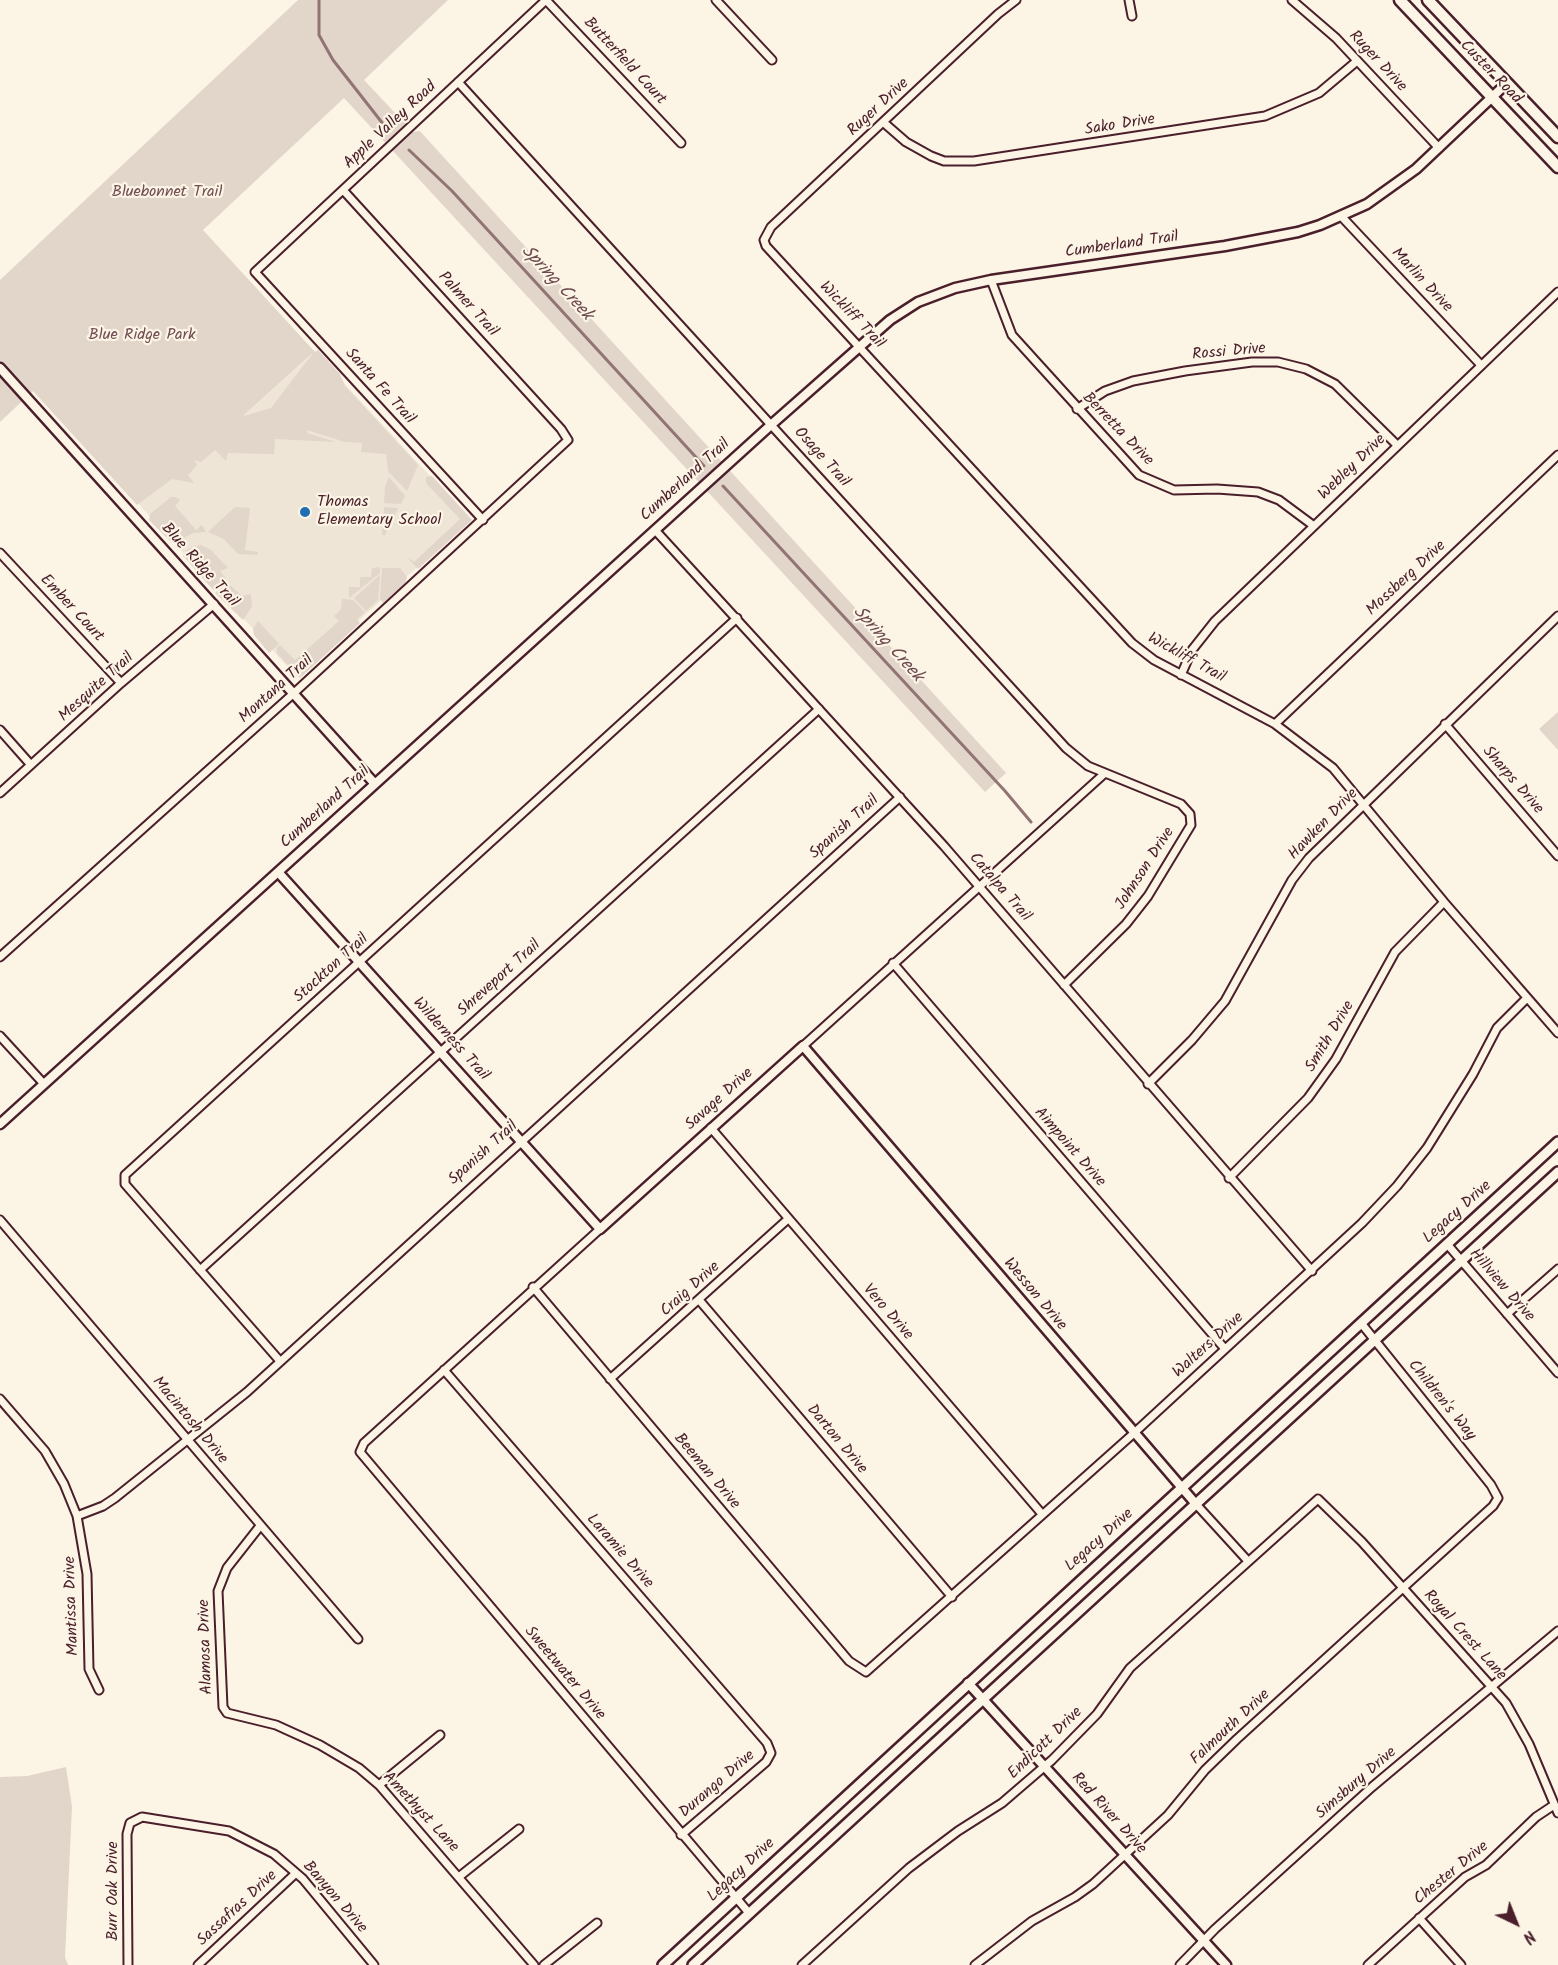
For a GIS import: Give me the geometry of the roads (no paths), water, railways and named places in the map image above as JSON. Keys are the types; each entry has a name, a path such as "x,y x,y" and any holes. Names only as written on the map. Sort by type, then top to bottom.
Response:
{"main road":[{"name":"Custer Road","path":"1400,0 1558,166"},
{"name":"Custer Road","path":"1428,0 1558,137"},
{"name":"Legacy Drive","path":"663,1965 1558,1142"},
{"path":"693,1965 981,1698 1558,1172"}],"street":[{"name":"Apple Valley Road","path":"255,272 546,0"},
{"name":"Butterfield Court","path":"546,0 681,143"},
{"path":"716,0 772,60"},
{"name":"Ruger Drive","path":"764,240 771,227 1016,0"},
{"path":"1130,0 1132,16"},
{"name":"Ruger Drive","path":"1292,0 1306,10 1357,61 1439,148"},
{"name":"Sako Drive","path":"883,122 906,142 932,156 944,161 974,161 1265,116 1319,93 1357,61"},
{"name":"Osage Trail","path":"458,82 1066,748 1088,766 1181,804 1190,814"},
{"name":"Cumberland Trail","path":"0,1124 772,424 890,320 918,302 955,288 991,280 1256,240 1298,232 1341,216 1383,193 1416,169 1507,83"},
{"name":"Palmer Trail","path":"343,189 561,429 568,440"},
{"name":"Marlin Drive","path":"1341,216 1480,364"},
{"name":"Wickliff Trail","path":"764,240 769,250 861,345 1132,643 1154,660 1275,724 1333,768 1444,902 1558,1033"},
{"name":"Santa Fe Trail","path":"255,272 483,520"},
{"name":"Berretta Drive","path":"991,280 1012,335 1129,465 1151,482 1174,490 1217,489 1258,492 1279,500 1314,526"},
{"name":"Webley Drive","path":"1181,675 1192,650 1213,623 1480,364 1558,292"},
{"name":"Rossi Drive","path":"1077,409 1105,391 1133,381 1185,370 1252,362 1278,362 1306,369 1335,384 1397,445"},
{"name":"Blue Ridge Trail","path":"0,368 375,784"},
{"name":"Montana Trail","path":"0,957 294,693 568,440"},
{"name":"Mossberg Drive","path":"1275,724 1558,455"},
{"name":"Catalpa Trail","path":"656,530 980,886 1312,1272"},
{"name":"Ember Court","path":"0,553 121,683"},
{"name":"Mesquite Trail","path":"0,793 121,683 214,604"},
{"name":"Hawken Drive","path":"1148,1084 1192,1040 1225,1001 1300,868 1363,803 1558,616"},
{"name":"Stockton Trail","path":"279,1360 125,1184 125,1176 737,618"},
{"name":"Shreveport Trail","path":"200,1270 819,709"},
{"name":"Sharps Drive","path":"1445,724 1558,856"},
{"path":"0,730 32,765"},
{"name":"Savage Drive","path":"360,1452 364,1443 533,1287 1104,774"},
{"name":"Spanish Trail","path":"77,1516 116,1498 247,1392 279,1360 520,1140 900,797"},
{"name":"Johnson Drive","path":"1064,985 1126,924 1148,896 1191,825 1190,814"},
{"name":"Wilderness Trail","path":"278,872 600,1228"},
{"name":"Smith Drive","path":"1229,1178 1308,1098 1336,1059 1395,952 1444,902"},
{"name":"Aimpoint Drive","path":"893,963 1225,1349"},
{"name":"Walters Drive","path":"862,1671 870,1670 952,1597 1312,1272 1362,1223 1410,1171 1450,1113 1497,1028 1527,998"},
{"path":"0,1036 44,1084"},
{"name":"Wesson Drive","path":"803,1046 1132,1434 1247,1560"},
{"name":"Vero Drive","path":"711,1128 1042,1514"},
{"name":"Craig Drive","path":"610,1379 700,1301 788,1219"},
{"name":"Macintosh Drive","path":"0,1220 358,1639"},
{"name":"Hillview Drive","path":"1447,1244 1558,1373"},
{"path":"1507,1314 1558,1269"},
{"name":"Beeman Drive","path":"533,1287 849,1661 862,1671"},
{"name":"Darton Drive","path":"700,1301 952,1597"},
{"name":"Children's Way","path":"1361,1323 1491,1485 1498,1498"},
{"name":"Laramie Drive","path":"444,1370 767,1743 771,1753"},
{"name":"Mantissa Drive","path":"0,1399 45,1451 64,1484 77,1516 87,1574 89,1670 99,1690"},
{"name":"Sweetwater Drive","path":"360,1452 748,1913"},
{"name":"Falmouth Drive","path":"975,1965 1032,1921 1075,1897 1125,1854 1168,1815 1205,1770 1237,1739 1493,1506 1498,1498"},
{"name":"Royal Crest Lane","path":"1318,1499 1362,1542 1493,1687 1529,1744 1558,1813"},
{"name":"Endicott Drive","path":"802,1965 909,1868 958,1831 1002,1803 1045,1766 1080,1733 1130,1668 1247,1560 1318,1499"},
{"name":"Alamosa Drive","path":"223,1707 218,1591 227,1569 260,1526"},
{"name":"Simsbury Drive","path":"1180,1965 1372,1787 1558,1631"},
{"name":"Red River Drive","path":"968,1683 1226,1965"},
{"name":"Amethyst Lane","path":"223,1707 227,1713 276,1725 320,1744 358,1768 379,1785 460,1876 534,1965"},
{"path":"379,1785 440,1735"},
{"name":"Durango Drive","path":"681,1835 766,1762 771,1753"},
{"name":"Chester Drive","path":"1368,1965 1465,1876 1486,1865 1536,1817 1554,1804"},
{"name":"Banyon Drive","path":"134,1819 142,1817 229,1831 274,1854 296,1873 371,1964"},
{"name":"Burr Oak Drive","path":"128,1965 127,1834 134,1819"},
{"path":"460,1876 519,1829"},
{"name":"Sassafras Drive","path":"198,1965 296,1873"},
{"path":"1419,1918 1461,1965"},
{"path":"544,1965 597,1923"}],"waterway":[{"name":"Spring Creek","path":"319,0 319,35 333,60 387,129"},
{"name":"Spring Creek","path":"409,150 452,191 704,466"},
{"name":"Spring Creek","path":"723,486 1031,822"}],"place":[{"name":"Thomas Elementary School","path":"305,512"}],"park label":[{"name":"Bluebonnet Trail","path":"167,193"},
{"name":"Blue Ridge Park","path":"142,336"}]}
